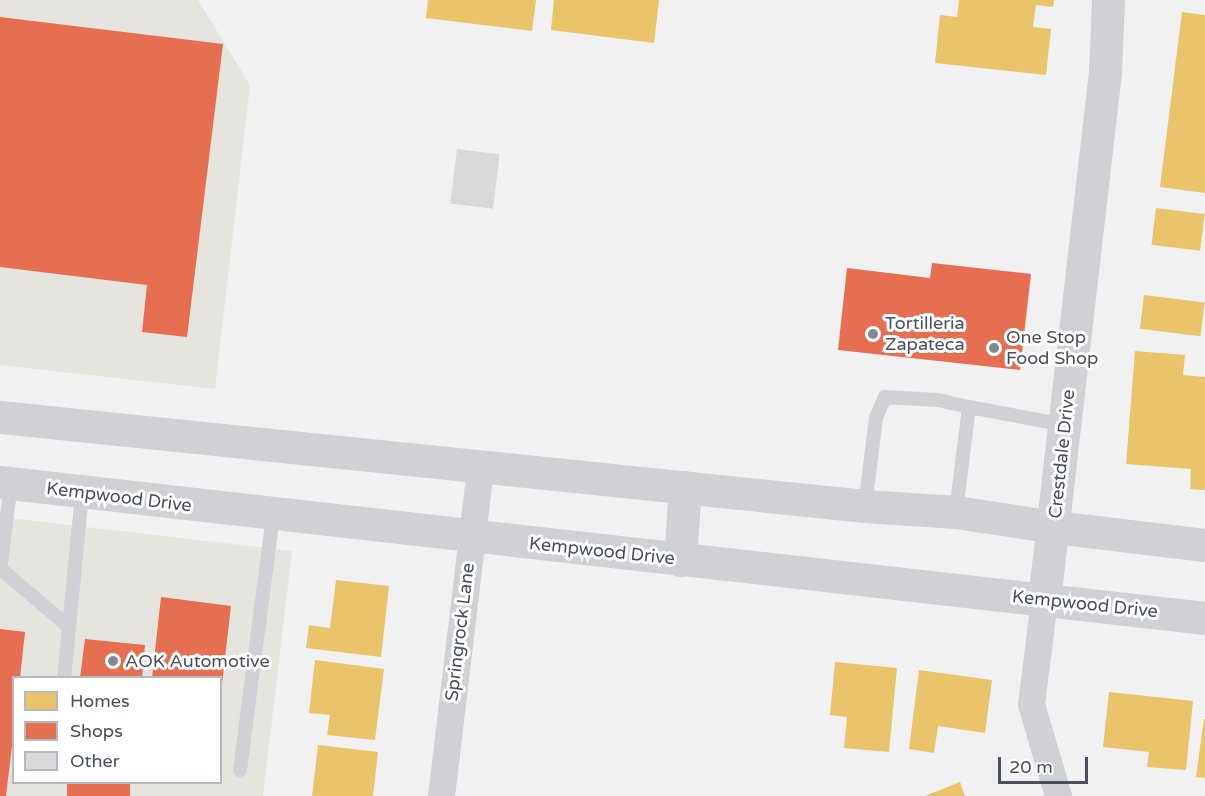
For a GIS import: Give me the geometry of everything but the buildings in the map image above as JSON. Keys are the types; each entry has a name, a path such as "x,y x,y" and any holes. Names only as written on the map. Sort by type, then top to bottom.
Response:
{"main road":[{"name":"Crestdale Drive","path":"1044,600 1105,72 1108,0"},
{"path":"0,417 865,506 956,512 1054,527 1205,545"},
{"name":"Kempwood Drive","path":"5,483 273,515 1205,618"},
{"path":"680,560 685,487"}],"street":[{"name":"Springrock Lane","path":"441,796 480,467"},
{"name":"Crestdale Drive","path":"1044,600 1031,704 1058,796"}],"lane":[{"path":"865,506 876,418 885,397 938,400 1065,425"},
{"path":"956,512 969,407"},
{"path":"5,483 1,570 69,627"},
{"path":"64,676 82,493"},
{"path":"240,770 273,515"}],"shaded area":[{"path":"0,0 198,0 250,85 215,389 0,365"},
{"path":"0,517 292,551 263,796 0,796"}],"place":[{"name":"Tortilleria Zapateca","path":"873,334"},
{"name":"One Stop Food Shop","path":"994,348"},
{"name":"AOK Automotive","path":"113,661"}]}
